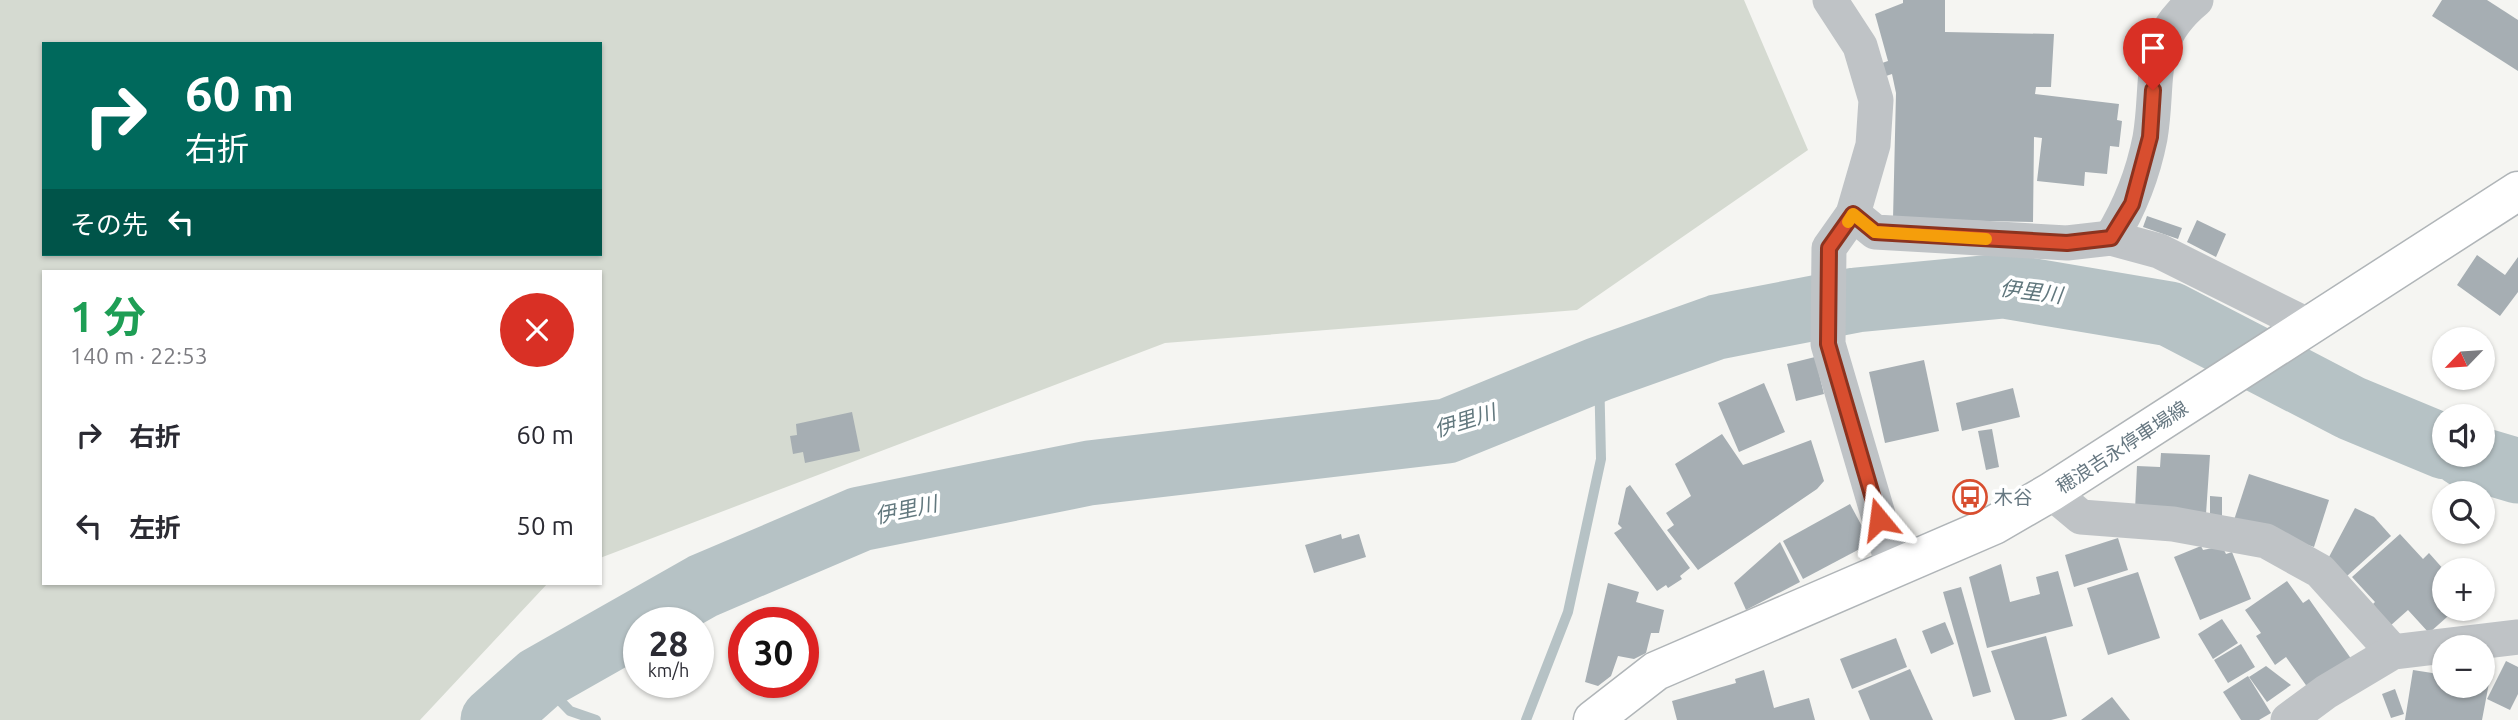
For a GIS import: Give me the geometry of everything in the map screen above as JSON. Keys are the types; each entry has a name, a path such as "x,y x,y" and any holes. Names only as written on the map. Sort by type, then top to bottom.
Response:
{"main road":[{"name":"穂浪吉永停車場線","path":"1593,720 1656,671 1994,525 2051,492 2518,191"}],"street":[{"path":"1830,0 1860,46 1876,100 1873,145 1853,214 1829,248 1828,344 1894,569"},
{"path":"2111,238 2132,204 2150,137 2159,52 2176,17 2196,0"},
{"path":"1853,214 1875,232 2067,243 2111,238 2159,251 2305,329"},
{"path":"2051,492 2081,517 2173,524 2266,541 2320,571 2393,652"},
{"path":"2288,720 2326,692 2393,652 2518,637"}],"shaded area":[{"path":"0,0 1744,0 1808,150 1577,310 1165,343 602,557 602,270 42,270 42,585 546,585 420,720 0,720"}],"building":[{"path":"1903,0 1945,0 1945,32 2054,34 2051,87 2036,87 2035,94 2119,104 2117,120 2122,121 2119,147 2110,146 2107,174 2085,172 2084,186 2037,181 2042,138 2034,137 2033,222 1893,219 1896,93 1892,74 1886,76 1882,63 1888,61 1875,14 1903,3"},
{"path":"2442,0 2487,0 2518,20 2518,71 2432,16"},
{"path":"2147,216 2182,228 2178,239 2143,227"},
{"path":"2197,220 2226,234 2216,257 2187,242"},
{"path":"2477,255 2505,275 2518,257 2518,292 2500,316 2457,285"},
{"path":"1815,357 1824,394 1796,401 1787,364"},
{"path":"1924,360 1939,431 1885,443 1869,372"},
{"path":"1764,383 1785,432 1739,452 1718,403"},
{"path":"2013,388 2020,417 1962,431 1956,403"},
{"path":"852,412 860,451 805,463 803,452 793,454 790,436 797,435 796,424"},
{"path":"1992,429 1999,467 1986,470 1978,431"},
{"path":"1722,434 1743,465 1811,440 1824,481 1817,489 1698,570 1667,530 1674,525 1666,513 1691,496 1675,464"},
{"path":"2161,453 2210,455 2206,514 2135,510 2137,466 2160,467"},
{"path":"2249,474 2329,500 2314,547 2234,520"},
{"path":"1630,485 1690,568 1680,576 1682,579 1668,588 1666,585 1657,591 1614,533 1622,528 1618,524 1626,488"},
{"path":"2210,496 2222,497 2222,520 2210,520"},
{"path":"1850,504 1871,543 1803,579 1783,541"},
{"path":"2355,508 2374,517 2391,536 2347,576 2329,557"},
{"path":"1341,534 1342,539 1359,534 1366,557 1314,573 1305,545"},
{"path":"2400,534 2423,559 2429,553 2433,558 2432,621 2442,621 2429,633 2408,610 2390,626 2373,604 2375,602 2352,577"},
{"path":"2118,538 2128,570 2074,587 2065,555"},
{"path":"1780,542 1800,582 1746,610 1734,583"},
{"path":"2201,546 2203,550 2222,546 2226,554 2232,552 2251,599 2200,620 2174,557"},
{"path":"2001,564 2010,602 2040,594 2036,577 2058,571 2073,626 1987,648 1969,577"},
{"path":"2138,572 2160,638 2108,655 2087,588"},
{"path":"2287,581 2303,603 2309,599 2352,660 2308,688 2286,657 2275,665 2256,636 2261,633 2245,610"},
{"path":"1608,583 1639,592 1636,602 1664,610 1659,633 1651,633 1646,653 1634,659 1618,656 1611,676 1598,686 1585,682"},
{"path":"1961,587 1991,692 1973,697 1943,592"},
{"path":"2222,619 2238,643 2213,659 2198,634"},
{"path":"1945,622 1954,644 1931,654 1922,631"},
{"path":"2046,636 2067,716 2051,720 2015,720 1991,651"},
{"path":"1896,638 1907,667 1852,689 1840,659"},
{"path":"2241,644 2255,667 2228,683 2214,660"},
{"path":"2506,661 2518,667 2518,694 2510,710 2487,699 2495,698 2495,683"},
{"path":"2266,666 2291,685 2267,702 2249,677"},
{"path":"1910,669 1933,720 1870,720 1858,691"},
{"path":"1764,670 1774,708 1809,698 1815,720 1677,720 1672,701 1736,683 1735,679"},
{"path":"2413,670 2432,673 2432,698 2486,698 2482,720 2405,720"},
{"path":"2248,676 2271,713 2259,720 2241,720 2223,692"},
{"path":"2395,689 2404,714 2391,718 2382,694"},
{"path":"2112,697 2130,720 2081,720"}],"waterway":[{"name":"伊里川","path":"493,720 539,679 703,586 860,519 1089,473 1447,431 1599,369 1717,327 1856,300 2004,286 2170,314 2351,408 2432,442"},
{"path":"1526,720 1568,612 1601,459 1599,369"},
{"name":"伊里川","path":"2495,464 2518,471"},
{"path":"539,679 570,711 596,720"}],"slow traffic":[{"path":"1848,222 1853,214 1875,232 1986,239"}],"place":[{"name":"木谷","path":"1970,497"}],"route":[{"path":"1879,519 1828,344 1829,248 1853,214 1875,232 2067,243 2111,238 2132,204 2150,137 2153,90"}]}
